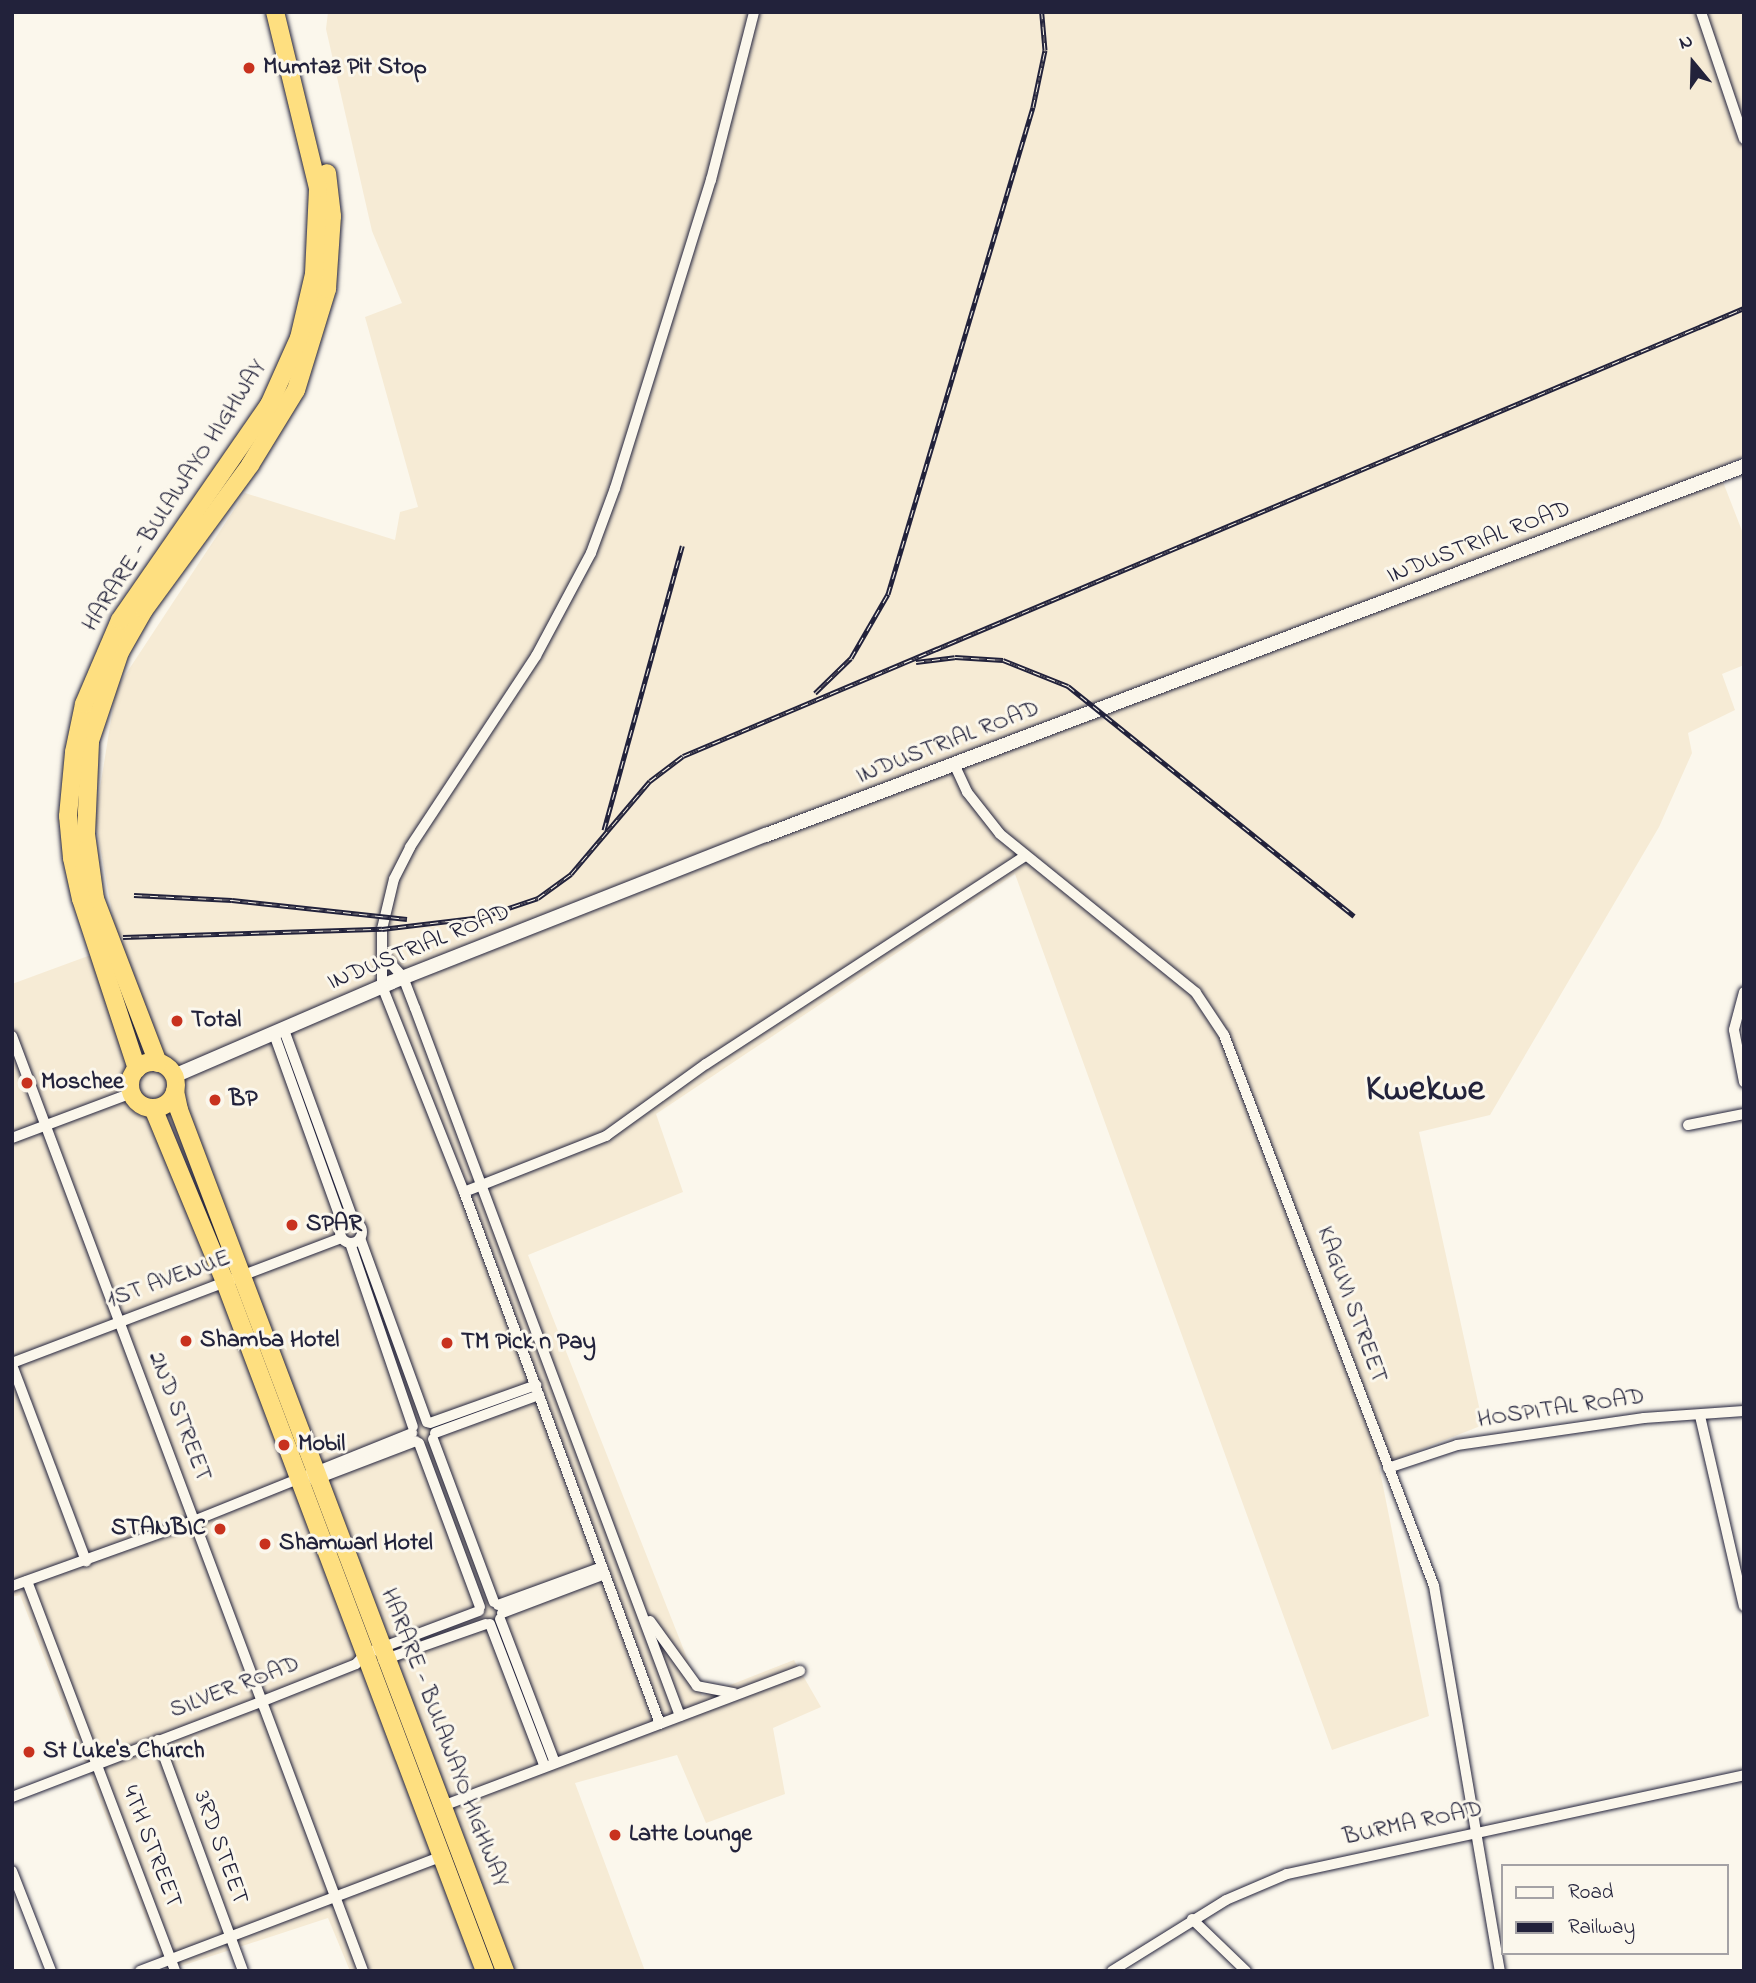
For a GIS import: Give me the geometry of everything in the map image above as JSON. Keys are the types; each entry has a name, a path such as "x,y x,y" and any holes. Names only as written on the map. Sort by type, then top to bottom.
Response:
{"highway":[{"name":"HARARE - BULAWAYO HIGHWAY","path":"278,20 318,188 314,274 299,338 269,405 120,620 84,704 74,752 68,816 72,858 81,898 126,1008 158,1063 175,1084 200,1166 242,1275 363,1661 392,1723 485,1971"},
{"name":"HARARE - BULAWAYO HIGHWAY","path":"126,1008 137,1069 131,1082 132,1093"},
{"path":"137,1069 158,1063"},
{"path":"132,1093 139,1103 153,1108 167,1103 175,1084"},
{"name":"HARARE - BULAWAYO HIGHWAY","path":"153,1108 305,1479 386,1653 504,1971"},
{"path":"181,1172 200,1166"},
{"path":"392,1723 410,1716"}],"street":[{"path":"660,1724 464,1192 382,986 385,957 383,914 404,857 552,630 594,544 711,180 754,12"},
{"path":"1701,12 1744,139"},
{"name":"INDUSTRIAL ROAD","path":"175,1084 279,1032 403,977 1744,466"},
{"name":"KAGUVI STREET","path":"955,766 981,813 1025,856 1196,993 1213,1015 1283,1181 1434,1586 1500,1971"},
{"path":"464,1192 606,1136 706,1064 1025,856"},
{"path":"385,957 403,977 680,1716"},
{"path":"1744,992 1734,1031 1744,1082"},
{"path":"279,1032 353,1220 362,1227 350,1240"},
{"path":"279,1032 342,1223 431,1429 550,1765"},
{"name":"2ND STREET","path":"12,1036 196,1520 363,1971"},
{"path":"12,1138 132,1093"},
{"path":"1688,1125 1744,1114"},
{"path":"342,1223 353,1220"},
{"path":"350,1240 415,1436 480,1609"},
{"name":"1ST AVENUE","path":"12,1364 242,1275 350,1240"},
{"path":"508,1311 527,1304"},
{"path":"12,1364 86,1560"},
{"path":"12,1586 196,1520 537,1390"},
{"name":"HOSPITAL ROAD","path":"1388,1468 1469,1443 1644,1418 1744,1411"},
{"path":"1700,1416 1744,1606"},
{"path":"415,1436 431,1429"},
{"path":"386,1653 603,1571"},
{"name":"4TH STREET","path":"27,1581 175,1971"},
{"path":"638,1603 671,1655 697,1686 724,1693 744,1692"},
{"path":"386,1653 480,1609 495,1614"},
{"path":"480,1609 495,1614"},
{"name":"SILVER ROAD","path":"12,1797 97,1762 386,1653"},
{"path":"426,1813 800,1671"},
{"name":"3RD STEET","path":"158,1740 243,1971"},
{"name":"BURMA ROAD","path":"1112,1971 1192,1919 1287,1874 1744,1775"},
{"path":"141,1971 336,1899 442,1856"},
{"path":"12,1871 51,1971"},
{"path":"1192,1919 1246,1971"}],"shaded area":[{"name":"Kwekwe","path":"328,12 1744,12 1744,456 1718,469 1744,536 1744,665 1722,674 1735,710 1688,733 1692,753 1659,827 1490,1115 1419,1132 1483,1425 1379,1466 1429,1716 1332,1750 1015,874 656,1114 683,1192 528,1255 702,1696 794,1660 821,1707 773,1728 785,1794 706,1823 677,1755 575,1783 645,1971 350,1971 328,1918 166,1971 20,1595 12,1597 12,984 118,945 95,819 116,689 245,493 395,540 400,512 418,507 365,317 402,303 372,231 326,29"}],"railway":[{"path":"815,693 851,658 888,594 1033,107 1045,50 1042,12"},
{"path":"123,937 382,929 482,917 538,898 571,874 650,781 683,756 1744,308"},
{"path":"604,830 682,546"},
{"path":"916,662 955,657 1003,660 1068,686 1354,916"},
{"path":"134,895 232,900 407,919"}],"place":[{"name":"Mumtaz Pit Stop","path":"249,68"},
{"name":"Total","path":"177,1021"},
{"name":"Moschee","path":"27,1083"},
{"name":"BP","path":"215,1100"},
{"name":"SPAR","path":"292,1225"},
{"name":"Shamba Hotel","path":"186,1341"},
{"name":"TM Pick n Pay","path":"447,1343"},
{"name":"Mobil","path":"284,1445"},
{"name":"STANBIC","path":"220,1529"},
{"name":"Shamwarl Hotel","path":"265,1544"},
{"name":"St Luke's Church","path":"29,1752"},
{"name":"Latte Lounge","path":"615,1835"}],"district":[{"name":"Kwekwe","path":"1425,1091"}]}
